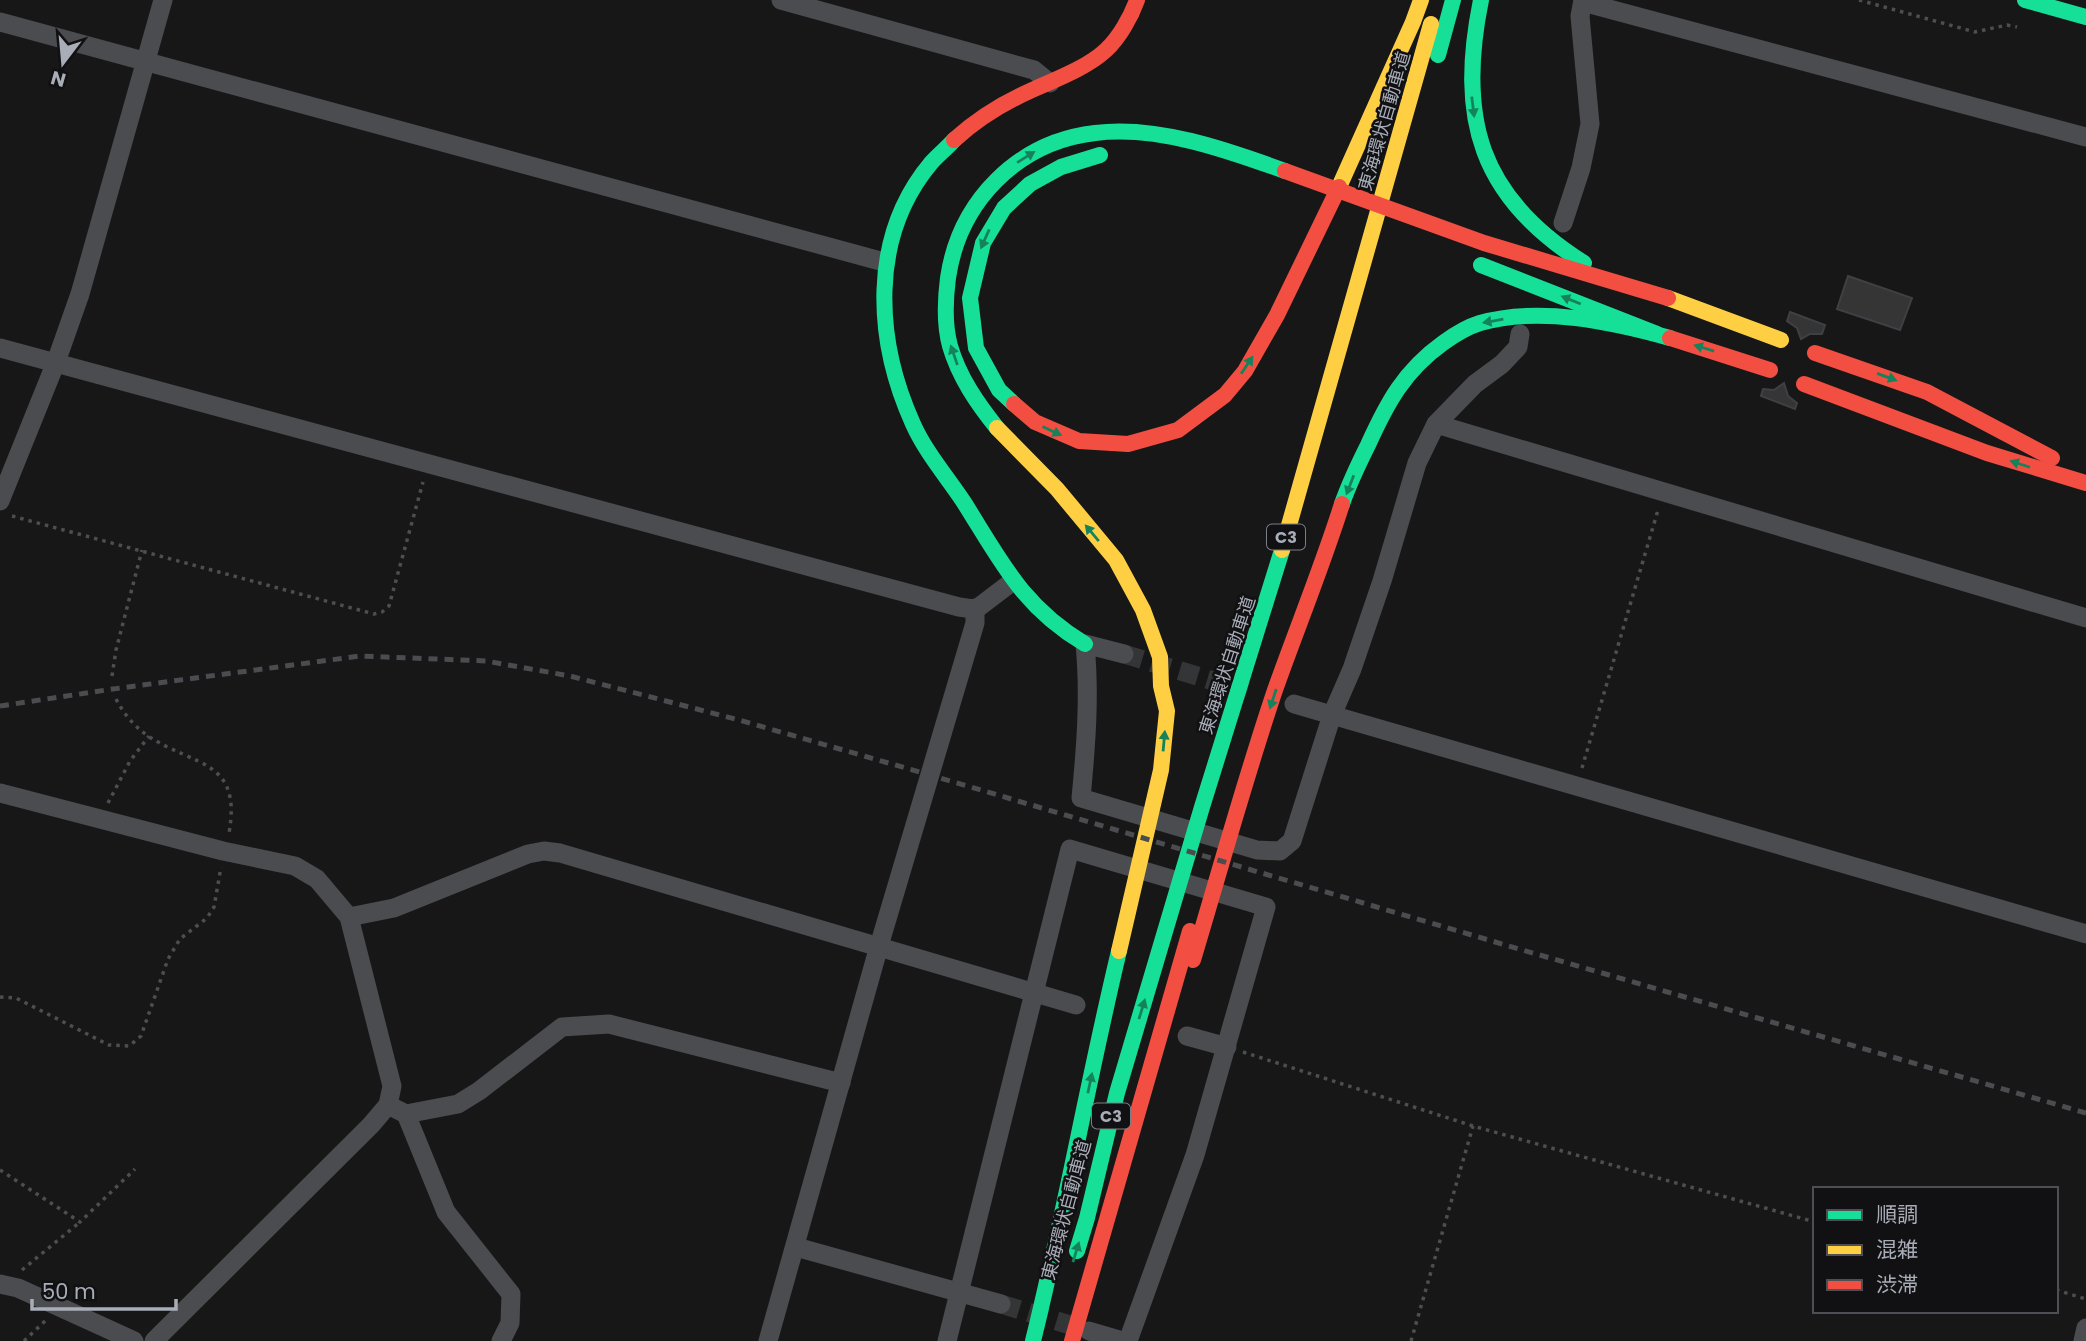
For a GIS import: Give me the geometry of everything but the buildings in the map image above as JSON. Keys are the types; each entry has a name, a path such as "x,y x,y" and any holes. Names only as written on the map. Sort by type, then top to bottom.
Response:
{"main road":[{"path":"1085,644 1066,634 1028,601 914,426 896,381 884,333 884,262 911,188 932,161 970,126 1009,101 1073,72 1105,51 1134,10 1137,0"},
{"path":"1114,155 1068,163 1036,179 1010,200 990,227 976,259 970,289 970,322 977,349 1003,394 1022,413 1044,429 1070,439 1098,445 1123,445 1153,440 1178,430 1203,414 1226,394 1247,367 1314,242 1413,22 1420,0"},
{"name":"東海環状自動車道","path":"1438,0 1438,29"},
{"name":"東海環状自動車道","path":"1072,1267 1087,1218 1117,1093 1202,807 1370,266 1438,29 1453,0"},
{"path":"1481,0 1472,39 1473,112 1481,145 1498,180 1517,207 1539,231 1565,252 1596,269 1781,340"},
{"path":"2025,0 2086,17"},
{"path":"1033,1341 1054,1255 1103,1019 1153,808 1161,769 1167,711 1161,686 1160,657 1143,610 1116,560 1057,489 999,431 976,402 961,375 950,346 945,320 946,291 958,237 969,214 986,190 1008,168 1033,152 1063,140 1093,133 1124,131 1156,134 1220,149 1484,243 1671,299"},
{"path":"1308,203 1385,231"},
{"path":"1463,259 1657,334 1770,370"},
{"name":"東海環状自動車道","path":"1268,649 1370,266"},
{"path":"1228,816 1328,551 1350,484 1401,381 1446,341 1479,323 1513,317 1545,317 1616,325 1657,334"},
{"path":"1815,353 1887,376 1929,393 2086,476"},
{"path":"1804,384 1987,453 2086,483"},
{"path":"1228,816 1247,726"},
{"name":"C3","path":"1081,1336 1117,1192 1228,816"}],"street":[{"path":"0,501 80,294 163,0"},
{"path":"781,0 1034,70 1050,83"},
{"path":"1563,223 1581,168 1590,124 1580,16 1583,1 2086,137"},
{"path":"0,22 884,262"},
{"path":"1124,654 1085,644 1088,722 1081,798 1256,850 1280,851 1292,841 1332,715 1352,668 1382,582 1417,463 1436,424 1475,384 1510,356 1518,347 1520,334"},
{"path":"0,348 945,603 975,608 1013,581"},
{"path":"1436,424 2085,612"},
{"path":"768,1341 879,946 975,624 975,608"},
{"path":"1294,704 2086,934"},
{"path":"0,793 295,866 317,879 349,917 392,1086 388,1105 154,1341"},
{"path":"947,1341 1070,849 1266,907 1195,1155 1126,1341 1081,1336"},
{"path":"349,917 394,908 528,854 544,851 560,853 1076,1005"},
{"path":"388,1105 406,1114 458,1104 562,1027 609,1024 841,1083"},
{"path":"1187,1036 1227,1047"},
{"path":"406,1114 446,1212 510,1294 510,1323 501,1341"},
{"path":"796,1247 1001,1304"},
{"path":"2,1284 18,1288 134,1341"},
{"path":"2083,1341 2086,1328"}],"path":[{"path":"1859,0 1975,32 2007,24 2020,28"},
{"path":"0,513 374,614 389,606 392,598 428,463"},
{"path":"1576,786 1664,491"},
{"path":"112,676 116,650 142,550"},
{"path":"0,997 16,998 109,1045 129,1046 141,1036 168,959 180,939 207,918 214,908 223,850 229,830 232,805 229,790 223,779 206,765 149,736 131,722 116,699"},
{"path":"102,819 130,761 149,736"},
{"path":"1227,1047 1473,1126 1813,1221"},
{"path":"1411,1341 1473,1126"},
{"path":"2,1284 80,1222 135,1169"},
{"path":"0,1170 80,1222"},
{"path":"2058,1291 2086,1299"},
{"path":"24,1341 60,1307"}],"tunnel":[{"path":"1124,654 1247,691"},
{"path":"1001,1304 1083,1329"}],"railway":[{"path":"0,706 360,656 486,661 570,676 739,720 930,775 2086,1113"}],"traffic: fast":[{"path":"1438,55 1453,0"},
{"path":"1481,0 1474,42 1472,82 1475,118 1484,151 1499,182 1520,211 1548,238 1584,263"},
{"path":"2025,0 2086,17"},
{"path":"997,428 958,368 948,338 946,312 948,278 954,250 979,201 996,180 1041,149 1067,139 1119,131 1192,141 1285,171"},
{"path":"954,140 931,163 911,192 897,223 888,256 884,290 891,358 900,392 918,435 1003,564 1045,615 1085,644"},
{"path":"1014,404 999,390 976,348 970,298 983,243 1004,208 1030,184 1061,167 1100,155"},
{"path":"1481,265 1657,334"},
{"path":"1342,504 1375,430 1398,389 1429,354 1465,329 1503,318 1551,316 1600,322 1670,338"},
{"path":"1077,1251 1117,1093 1282,550"},
{"path":"1033,1341 1119,951"}],"traffic: slow":[{"path":"1339,187 1421,0"},
{"path":"1282,550 1431,24"},
{"path":"1668,298 1781,340"},
{"path":"997,428 1057,489 1116,560 1143,610 1160,657 1161,686 1167,711 1161,770 1119,951"}],"traffic: jam":[{"path":"954,140 1000,107 1070,73 1098,56 1120,33 1137,0"},
{"path":"1285,171 1484,243 1668,298"},
{"path":"1014,404 1035,422 1079,441 1128,444 1178,430 1225,395 1245,371 1277,315 1339,187"},
{"path":"1670,338 1770,370"},
{"path":"1815,353 1927,392 2052,458"},
{"path":"1804,384 1987,453 2086,483"},
{"path":"1193,960 1264,723 1342,504"},
{"path":"1072,1341 1190,931"}]}
